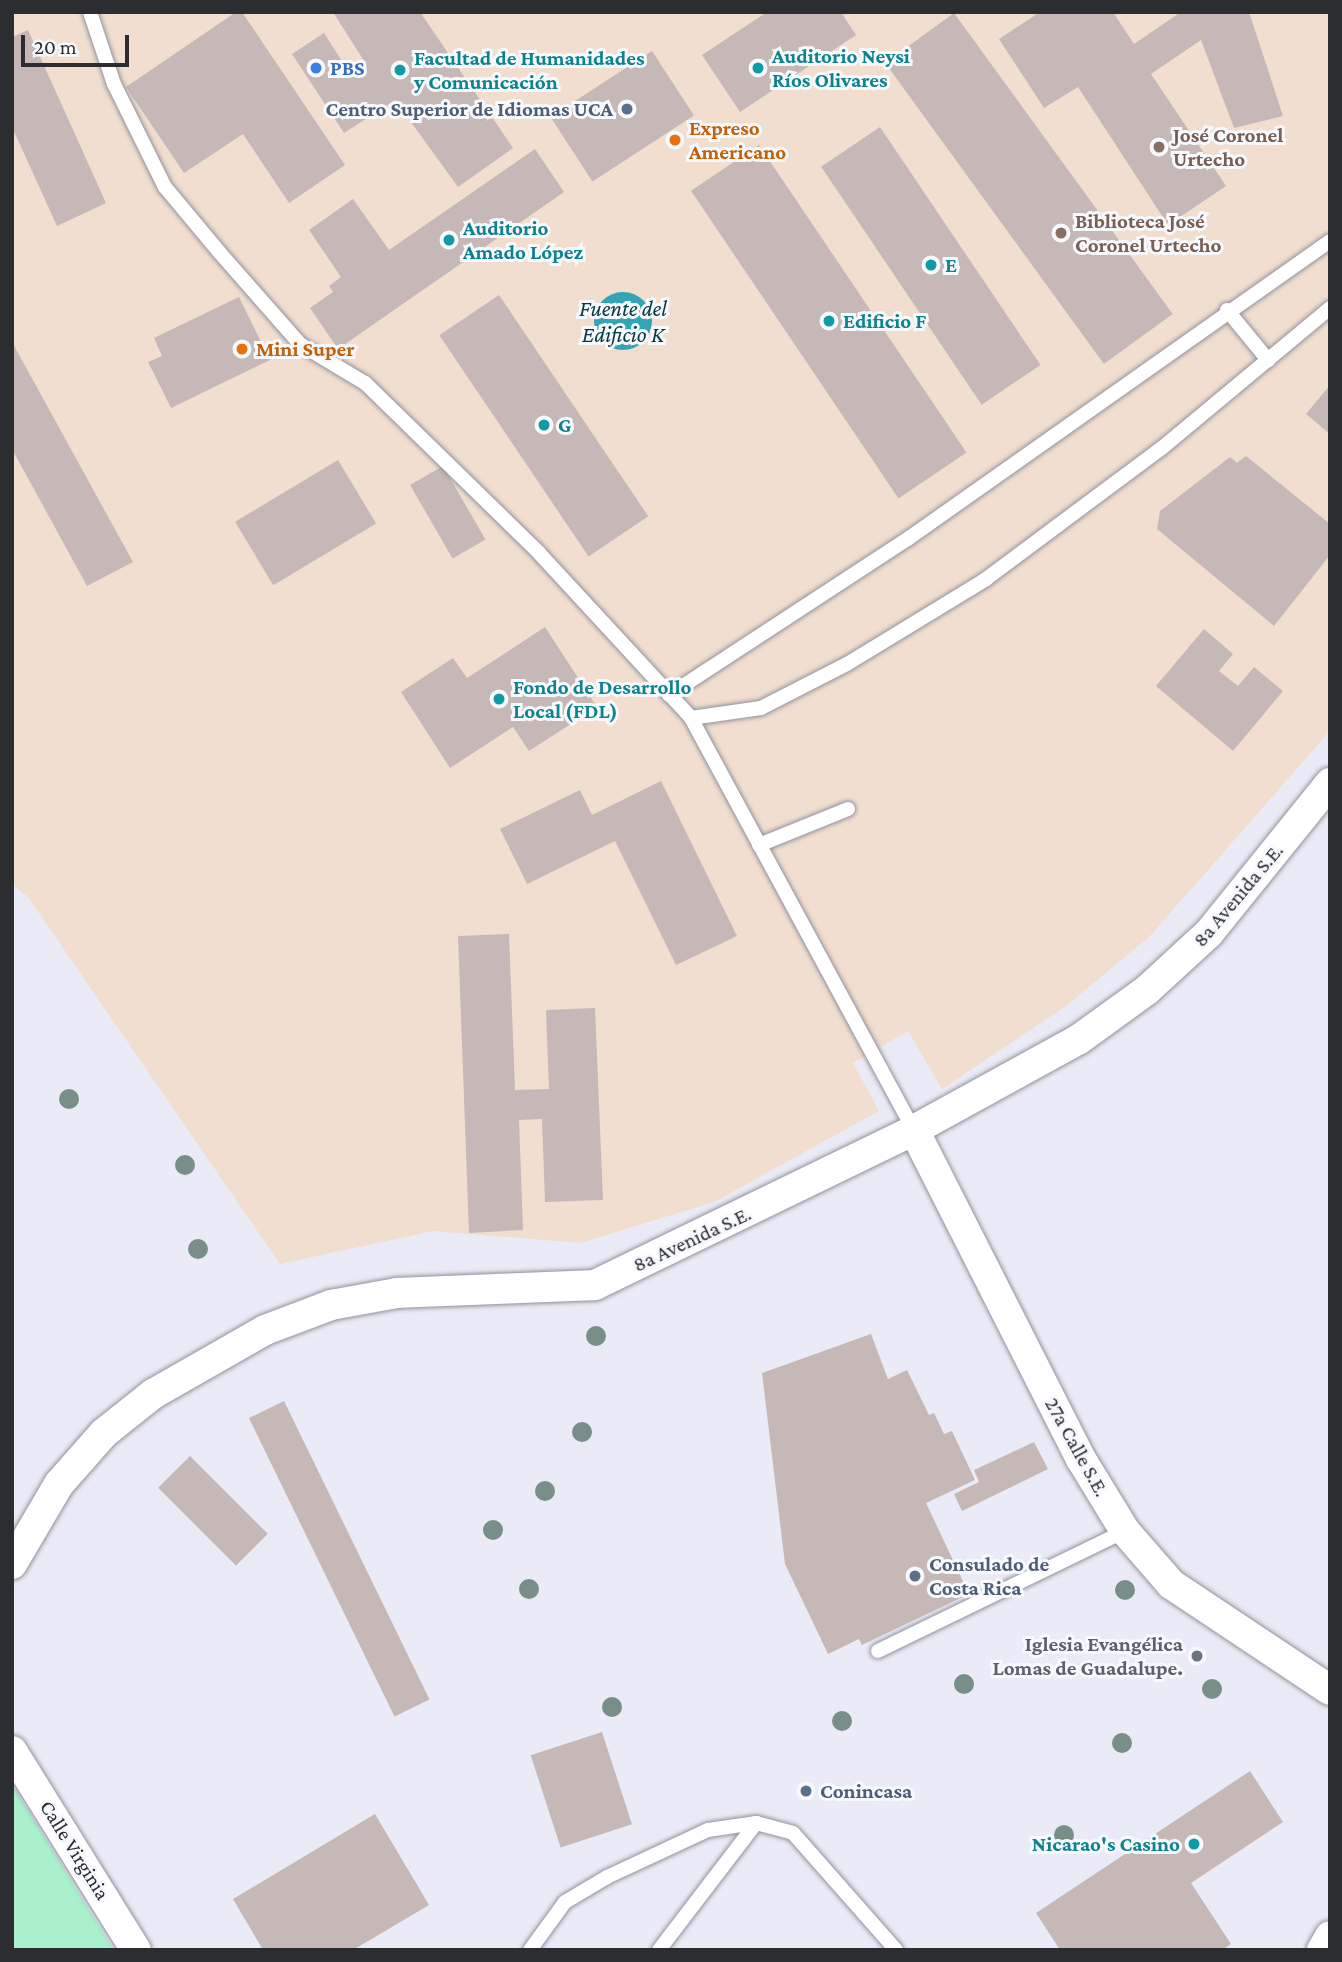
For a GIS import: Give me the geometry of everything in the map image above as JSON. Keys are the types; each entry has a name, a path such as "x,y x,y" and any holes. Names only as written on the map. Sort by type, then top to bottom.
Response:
{"street":[{"name":"8a Avenida S.E.","path":"12,1564 59,1484 104,1433 153,1394 265,1330 331,1305 397,1293 595,1285 914,1130 1078,1040 1147,990 1209,933 1330,783"},
{"name":"27a Calle S.E.","path":"914,1130 1081,1459 1125,1531 1171,1584 1330,1690"},
{"name":"Calle Virginia","path":"12,1751 136,1950"},
{"path":"1322,1950 1330,1936"}],"lane":[{"path":"90,12 114,84 164,187 220,253 300,344 365,383 484,499 691,718 914,1130"},
{"path":"669,695 909,538 1227,310 1330,241"},
{"path":"691,718 761,708 906,629 986,579 1162,448 1330,308"},
{"path":"1227,310 1268,360"},
{"path":"759,845 848,809"},
{"path":"878,1651 1125,1531"},
{"path":"659,1950 755,1823"},
{"path":"530,1950 565,1902 607,1877 708,1830 755,1823 793,1833 896,1950"}],"shaded area":[{"path":"12,12 1330,12 1330,731 1149,937 1066,1006 942,1089 908,1031 853,1063 879,1111 714,1202 580,1243 433,1231 280,1264 28,897 12,884"}],"green space":[{"path":"12,1784 114,1950 12,1950"}],"water":[{"name":"Fuente del Edificio K","path":"617,292 629,292 644,300 652,315 652,327 644,342 629,350 617,350 602,342 594,327 594,315 602,300"}],"building":[{"path":"236,12 242,12 345,165 289,203 243,134 184,173 126,87"},
{"path":"333,12 420,12 513,148 458,187 395,100 344,133 292,54 324,33 351,75 366,64"},
{"name":"Auditorio Neysi Ríos Olivares","path":"767,12 841,12 856,35 740,112 702,55"},
{"name":"José Coronel Urtecho","path":"1040,12 1113,12 1134,44 1181,12 1249,12 1283,116 1234,128 1201,40 1151,74 1226,186 1168,225 1078,87 1044,108 999,39"},
{"name":"Biblioteca José Coronel Urtecho","path":"954,13 1173,314 1104,364 885,63"},
{"path":"28,30 106,203 57,226 12,127 12,37"},
{"path":"652,51 694,116 592,181 551,117"},
{"name":"E","path":"880,127 1040,365 982,405 821,167"},
{"name":"Edificio F","path":"759,145 966,453 898,498 691,191"},
{"name":"Auditorio Amado López","path":"535,149 564,192 338,349 310,308 333,292 329,286 341,277 309,230 353,199 389,250"},
{"name":"G","path":"499,295 648,516 589,557 439,335"},
{"path":"239,297 270,360 171,408 148,362 162,356 154,338"},
{"path":"12,342 133,562 87,586 12,449"},
{"path":"1330,385 1330,434 1306,414"},
{"path":"1246,456 1330,524 1330,555 1274,626 1157,529 1160,511 1230,457 1237,463"},
{"path":"338,460 376,523 273,585 235,522"},
{"path":"443,466 486,540 453,559 410,485"},
{"name":"Fondo de Desarrollo Local (FDL)","path":"545,627 597,707 529,751 513,727 450,768 401,692 453,658 467,678"},
{"path":"1204,629 1233,654 1219,671 1238,686 1254,667 1283,691 1233,751 1156,686"},
{"path":"661,781 737,936 676,965 615,841 527,884 500,829 580,790 592,815"},
{"path":"509,934 515,1090 549,1089 546,1010 595,1008 603,1200 545,1202 542,1119 519,1120 523,1230 469,1233 458,936"},
{"path":"871,1334 888,1379 907,1370 929,1415 934,1413 944,1434 952,1431 975,1480 926,1503 969,1594 862,1645 859,1639 828,1654 785,1564 762,1373"},
{"path":"284,1401 430,1699 394,1716 249,1418"},
{"path":"1034,1442 1048,1469 962,1511 954,1494 979,1482 974,1470"},
{"path":"190,1456 268,1534 236,1566 158,1488"},
{"path":"602,1732 632,1824 561,1847 531,1755"},
{"name":"Nicarao's Casino","path":"1250,1771 1283,1822 1191,1883 1231,1944 1222,1950 1060,1950 1036,1913"},
{"path":"375,1814 429,1905 353,1950 263,1950 233,1899"}],"place":[{"name":"PBS","path":"316,68"},
{"name":"Auditorio Neysi Ríos Olivares","path":"758,68"},
{"name":"Facultad de Humanidades y Comunicación","path":"400,70"},
{"name":"Centro Superior de Idiomas UCA","path":"627,109"},
{"name":"Expreso Americano","path":"675,140"},
{"name":"José Coronel Urtecho","path":"1159,147"},
{"name":"Biblioteca José Coronel Urtecho","path":"1061,233"},
{"name":"Auditorio Amado López","path":"449,240"},
{"name":"E","path":"931,265"},
{"name":"Edificio F","path":"829,321"},
{"name":"Mini Super","path":"242,349"},
{"name":"G","path":"544,425"},
{"name":"Fondo de Desarrollo Local (FDL)","path":"499,699"},
{"name":"Consulado de Costa Rica","path":"915,1576"},
{"name":"Iglesia Evangélica Lomas de Guadalupe.","path":"1197,1656"},
{"name":"Conincasa","path":"806,1791"},
{"name":"Nicarao's Casino","path":"1194,1844"}]}
